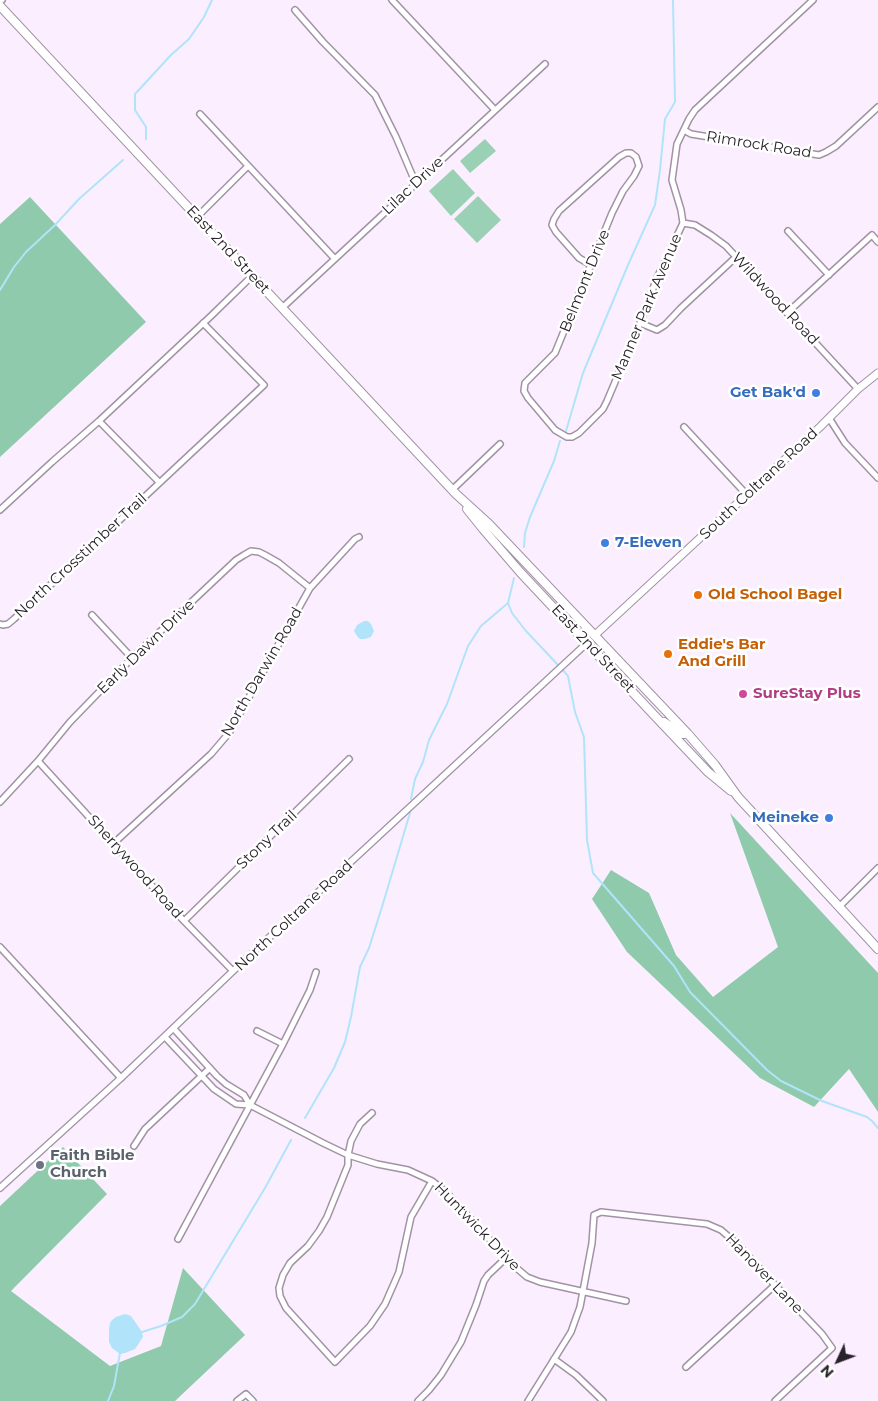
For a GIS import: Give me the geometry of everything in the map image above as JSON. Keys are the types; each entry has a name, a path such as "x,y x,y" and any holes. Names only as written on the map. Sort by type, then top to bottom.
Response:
{"main road":[{"name":"East 2nd Street","path":"0,6 454,492 489,524 688,734 715,765 738,797 878,948"},
{"name":"South Coltrane Road","path":"595,635 858,389 878,373"},
{"name":"East 2nd Street","path":"454,492 495,544 654,716 708,772 738,797"},
{"path":"587,642 595,635"},
{"path":"654,716 682,734 688,734"}],"street":[{"path":"392,0 495,110"},
{"name":"Manner Park Avenue","path":"567,437 572,437 579,433 603,409 657,278 683,223 672,180 676,144 689,119 695,110 813,0"},
{"path":"295,10 323,42 375,95 389,121 416,184"},
{"name":"Lilac Drive","path":"282,308 545,64"},
{"name":"Rimrock Road","path":"684,130 691,134 819,155 836,146 878,107"},
{"path":"200,114 335,259"},
{"name":"Belmont Drive","path":"567,437 555,430 524,391 528,380 555,352 623,191 639,166 636,157 631,153 626,153 619,157 559,211 554,218 552,225 556,232 578,258 591,265"},
{"path":"196,217 248,166"},
{"name":"Wildwood Road","path":"683,223 695,225 719,240 858,389"},
{"path":"788,231 829,274"},
{"path":"787,313 872,235 878,242"},
{"path":"640,323 657,330 665,325 736,257"},
{"path":"0,510 99,421 252,276"},
{"name":"North Crosstimber Trail","path":"0,624 8,624 14,619 264,385 203,323"},
{"path":"829,418 845,443 878,478"},
{"path":"99,421 159,482"},
{"path":"684,428 746,494"},
{"path":"454,492 500,444"},
{"name":"North Darwin Road","path":"114,843 211,754 229,733 310,588 359,537"},
{"name":"Early Dawn Drive","path":"0,802 38,761 70,722 132,658 236,560 251,551 259,552 279,562 310,588"},
{"path":"92,615 132,658"},
{"name":"North Coltrane Road","path":"0,1188 174,1029 233,971 587,642"},
{"name":"Stony Trail","path":"184,921 350,759"},
{"name":"Sherrywood Road","path":"38,761 184,921 233,971"},
{"path":"839,907 878,868"},
{"path":"0,947 121,1078"},
{"path":"178,1239 283,1044 310,990 316,972"},
{"name":"Huntwick Drive","path":"174,1029 226,1084 244,1095 250,1105"},
{"path":"257,1031 283,1044"},
{"name":"Huntwick Drive","path":"165,1037 214,1089 236,1104 250,1105 323,1144 348,1155 377,1164 408,1170 432,1181 446,1192 520,1273 540,1282 626,1301"},
{"path":"134,1146 145,1129 210,1068"},
{"path":"372,1113 360,1124 351,1141 348,1165 327,1217 308,1246 290,1264 283,1275 279,1288 280,1296 286,1308 335,1362 370,1326 385,1304 399,1272 411,1217 432,1181"},
{"name":"Hanover Lane","path":"583,1292 592,1243 594,1215 601,1212 707,1224 721,1230 738,1245 822,1334 832,1348 775,1401"},
{"path":"418,1401 430,1390 441,1375 461,1342 484,1280 506,1258"},
{"path":"686,1367 775,1285"},
{"path":"528,1401 571,1332 583,1292"},
{"path":"554,1359 576,1375 603,1401"},
{"path":"237,1401 246,1394 253,1401"}],"green space":[{"path":"485,139 496,151 470,173 460,161"},
{"path":"453,169 475,193 451,216 429,191"},
{"path":"478,196 501,220 477,243 454,219"},
{"path":"30,197 146,322 0,457 0,224"},
{"path":"730,813 878,973 878,1112 849,1069 814,1107 760,1078 627,952 592,899 611,870 649,893 676,955 713,997 778,947"},
{"path":"63,1147 107,1194 11,1291 110,1366 161,1346 183,1268 245,1335 175,1401 0,1401 0,1206"}],"water":[{"path":"368,621 371,624 374,631 371,637 360,639 354,631 357,625"},
{"path":"125,1314 131,1316 142,1332 143,1337 135,1349 120,1354 112,1348 109,1342 109,1329 112,1320"}],"waterway":[{"path":"146,139 146,127 135,110 135,94 171,55 189,39 204,17 212,0"},
{"path":"566,431 583,373 655,205 665,119 675,102 673,0"},
{"path":"0,290 26,252 79,199 123,160"},
{"path":"524,547 525,533 530,517 554,461 560,441"},
{"path":"514,578 508,603 512,613 559,666"},
{"path":"411,799 415,779 423,762 429,740 447,704 468,646 481,626 508,603"},
{"path":"562,669 568,676 575,712 584,737 587,840 593,873 674,966 690,992 767,1070 781,1081 822,1101 867,1117 878,1128"},
{"path":"305,1118 334,1068 345,1042 360,967 369,948 410,813"},
{"path":"142,1332 182,1317 195,1304 265,1188 291,1140"},
{"path":"108,1401 114,1386 120,1353"}],"place":[{"name":"Get Bak'd","path":"816,393"},
{"name":"7-Eleven","path":"605,543"},
{"name":"Old School Bagel","path":"698,595"},
{"name":"Eddie's Bar And Grill","path":"668,654"},
{"name":"SureStay Plus","path":"743,694"},
{"name":"Meineke","path":"829,818"},
{"name":"Faith Bible Church","path":"40,1165"}]}
